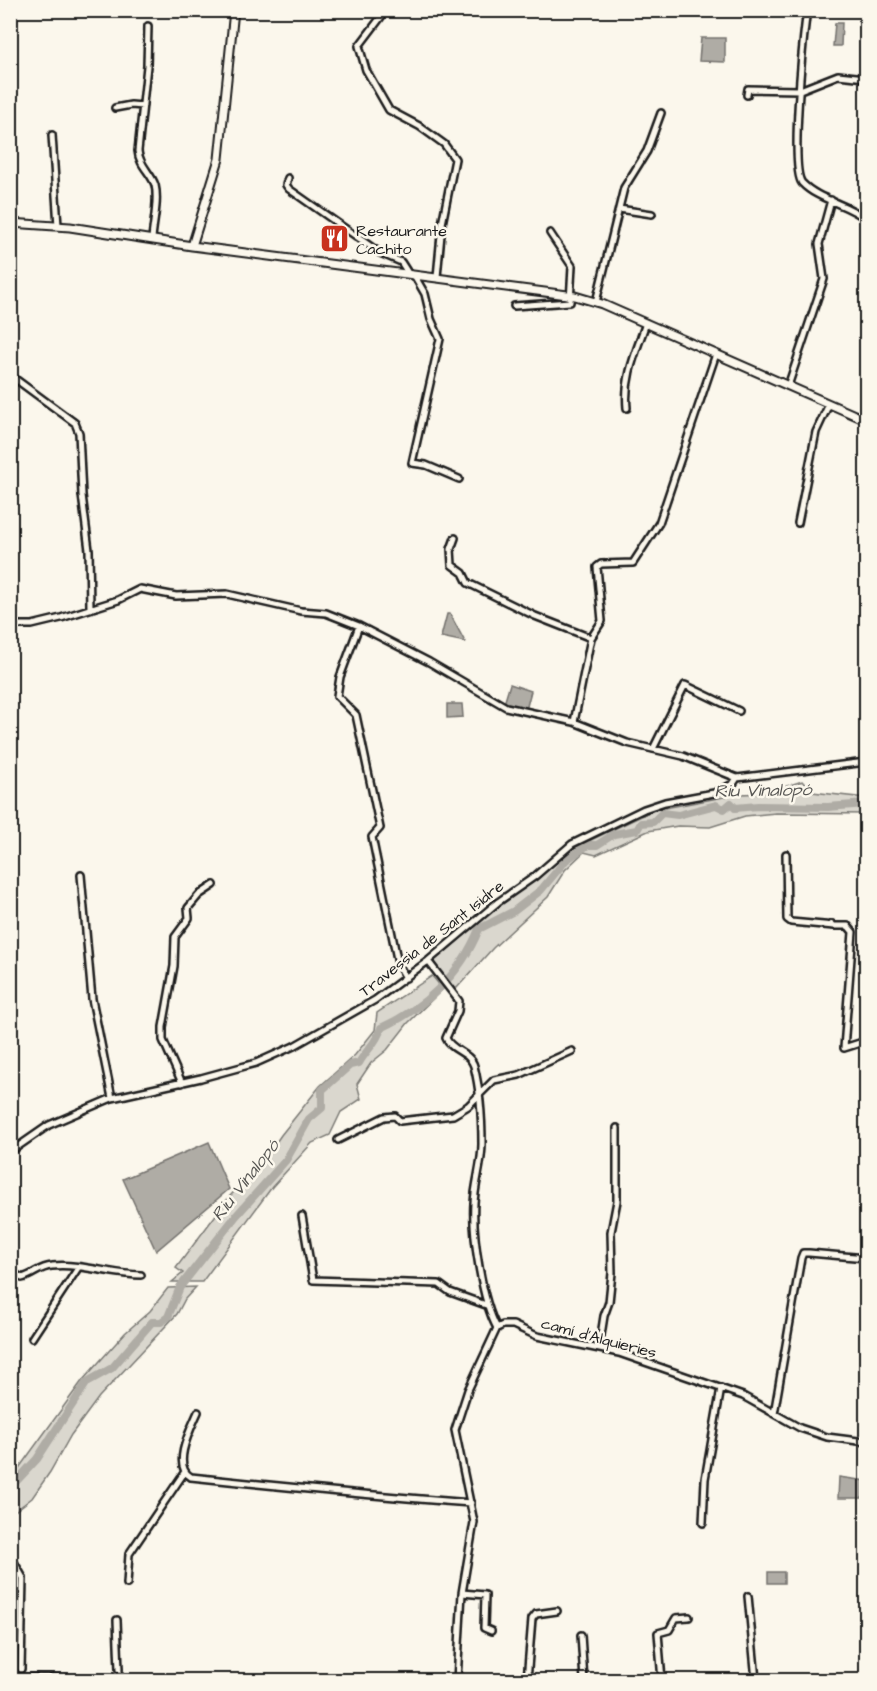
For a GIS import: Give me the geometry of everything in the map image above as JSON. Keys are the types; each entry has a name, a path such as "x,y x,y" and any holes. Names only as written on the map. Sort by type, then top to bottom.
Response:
{"main road":[{"path":"192,246 219,159 234,10"},
{"path":"10,223 58,226 192,246 572,295 596,302 646,323 867,420"},
{"path":"10,1678 142,1680"}],"street":[{"path":"381,17 359,46 366,70 389,110 419,126 444,144 455,159 442,224 437,277"},
{"path":"806,17 796,140 799,177 802,183 867,219"},
{"path":"148,26 138,151 139,159 154,183 156,191 152,239"},
{"path":"10,48 10,93"},
{"path":"747,95 748,89 800,90 838,75 867,78"},
{"path":"115,108 142,106"},
{"path":"596,302 611,251 624,188 647,151 661,113"},
{"path":"52,135 58,226"},
{"path":"288,178 286,185 289,189 381,253 401,262 425,294 431,319 440,339 412,463 426,465 459,479"},
{"path":"788,386 825,279 819,244 831,200"},
{"path":"619,209 652,214"},
{"path":"514,306 570,302 572,266 550,233"},
{"path":"627,408 626,390 631,364 646,323"},
{"path":"574,722 591,638 602,621 597,567 601,564 633,563 659,523 716,354"},
{"path":"10,375 75,423 79,433 82,495 89,550 90,608"},
{"path":"798,523 816,432 829,404"},
{"path":"455,538 451,549 452,565 463,573 468,583 535,616 591,638"},
{"path":"10,625 42,623 118,600 140,589 176,596 216,593 301,611 326,613 359,626 507,707 574,722 627,743 683,756 737,778"},
{"path":"359,626 340,677 337,696 356,715 380,828 372,837 398,964 406,978"},
{"path":"653,749 686,685 739,711"},
{"name":"Travessia de Sant Isidre","path":"10,1152 49,1125 112,1098 182,1083 256,1063 294,1046 375,1000 406,978 572,844 644,808 714,793 733,784 737,778 867,762"},
{"path":"786,854 787,919 791,922 848,926 853,932 844,1048 851,1048 867,1041"},
{"path":"81,875 92,999 112,1098"},
{"path":"182,1083 162,1034 174,966 175,937 189,918 188,908 199,895 214,885"},
{"path":"428,961 460,1005 446,1038 449,1044 466,1054 473,1062 482,1144 474,1203 486,1305 497,1328 456,1418 455,1440 474,1522 462,1593 457,1680"},
{"path":"338,1140 384,1117 395,1116 400,1121 453,1115 468,1106 494,1080 519,1075 572,1051"},
{"path":"599,1348 604,1316 609,1302 612,1273 611,1232 617,1201 617,1128"},
{"path":"302,1216 313,1280 439,1284 450,1292 486,1305"},
{"path":"774,1414 803,1253 867,1258"},
{"path":"10,1271 22,1278 32,1275 39,1268 54,1265 141,1275"},
{"path":"32,1338 78,1268"},
{"name":"camí d'Alquieries","path":"497,1328 502,1325 513,1325 537,1336 599,1348 721,1388 800,1428 827,1437 867,1442"},
{"path":"704,1523 705,1479 721,1388"},
{"path":"198,1412 188,1435 182,1467 184,1473 191,1477 277,1484 330,1493 471,1503"},
{"path":"127,1584 129,1554 184,1473"},
{"path":"10,1555 23,1578 21,1669"},
{"path":"462,1593 485,1595 484,1628 491,1631"},
{"path":"748,1596 756,1680"},
{"path":"527,1680 532,1619 536,1614 557,1611"},
{"path":"662,1680 658,1633 669,1630 676,1618 689,1617"},
{"path":"117,1620 119,1670"},
{"path":"581,1635 584,1680"}],"shaded area":[{"path":"835,23 842,23 841,46 833,46"},
{"path":"701,38 725,38 725,62 699,61"},
{"path":"447,614 450,614 465,642 441,637"},
{"path":"510,684 531,691 526,710 504,704"},
{"path":"447,704 462,704 463,717 447,718"},
{"path":"802,781 812,792 866,798 866,814 776,813 745,816 710,827 678,826 648,831 596,855 584,852 565,870 548,897 493,948 455,990 433,962 487,916 576,847 654,810 740,794 765,793"},
{"path":"432,976 443,989 408,1023 387,1050 371,1063 357,1084 361,1099 341,1112 330,1135 312,1143 272,1187 202,1282 172,1282 183,1273 176,1268 230,1196 261,1164 320,1086 355,1055 375,1030 377,1013"},
{"path":"209,1142 229,1189 156,1251 123,1179"},
{"path":"196,1287 185,1299 177,1314 99,1397 71,1435 32,1498 11,1514 11,1479 82,1381 125,1333 150,1311 168,1288"},
{"path":"839,1477 866,1481 866,1498 838,1498"},
{"path":"768,1572 784,1572 784,1583 768,1583"}],"waterway":[{"name":"Riu Vinalopó","path":"10,1488 37,1459 87,1382 112,1368 152,1322 161,1322 168,1317 180,1287 236,1216 286,1160 309,1119 322,1108 322,1090 350,1065 359,1063 377,1038 381,1028 427,1000 440,988 462,961 479,929 514,911 541,890 566,860 588,845 597,845 614,834 637,830 641,823 653,822 662,813 678,815 716,805 724,809 731,803 735,808 828,807 866,804"},
{"path":"10,1575 20,1583 19,1624"}],"place":[{"name":"Restaurante Cachito","path":"335,239"}]}
